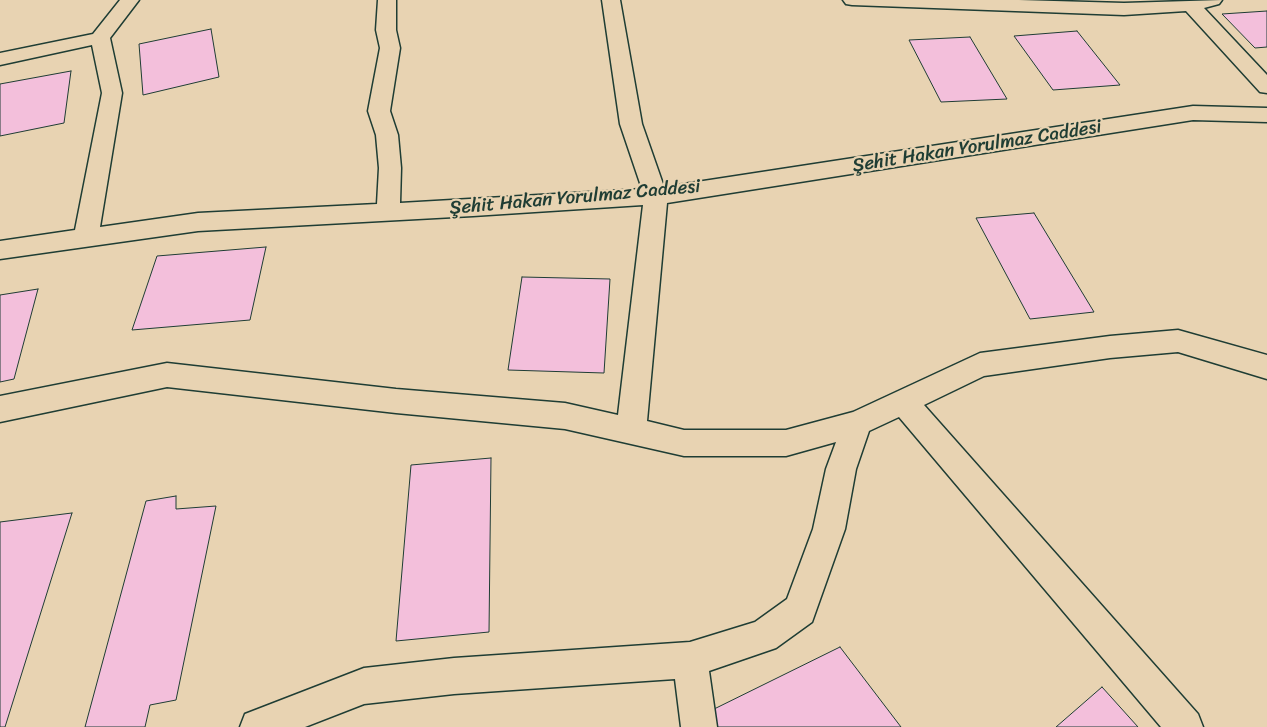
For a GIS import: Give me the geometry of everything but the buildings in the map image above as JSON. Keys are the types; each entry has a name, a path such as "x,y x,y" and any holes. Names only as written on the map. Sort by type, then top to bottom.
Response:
{"street":[{"path":"0,59 100,38 130,0"},
{"path":"387,0 386,30 390,48 379,111 387,135 390,168 388,212"},
{"path":"612,0 630,124 656,196 631,431"},
{"path":"852,0 1124,9 1191,5 1213,0"},
{"path":"1191,5 1267,87"},
{"path":"86,238 112,93 100,38"},
{"name":"Şehit Hakan Yorulmaz Caddesi","path":"0,250 198,222 656,196 1193,113 1267,115"},
{"path":"0,409 167,375 396,401 565,416 684,443 786,443 858,423 980,365 1110,347 1178,341 1267,368"},
{"path":"903,402 1186,727"},
{"path":"258,727 364,686 454,676 690,660 764,636 800,610 829,529 841,469 858,423"},
{"path":"690,660 699,727"}]}
